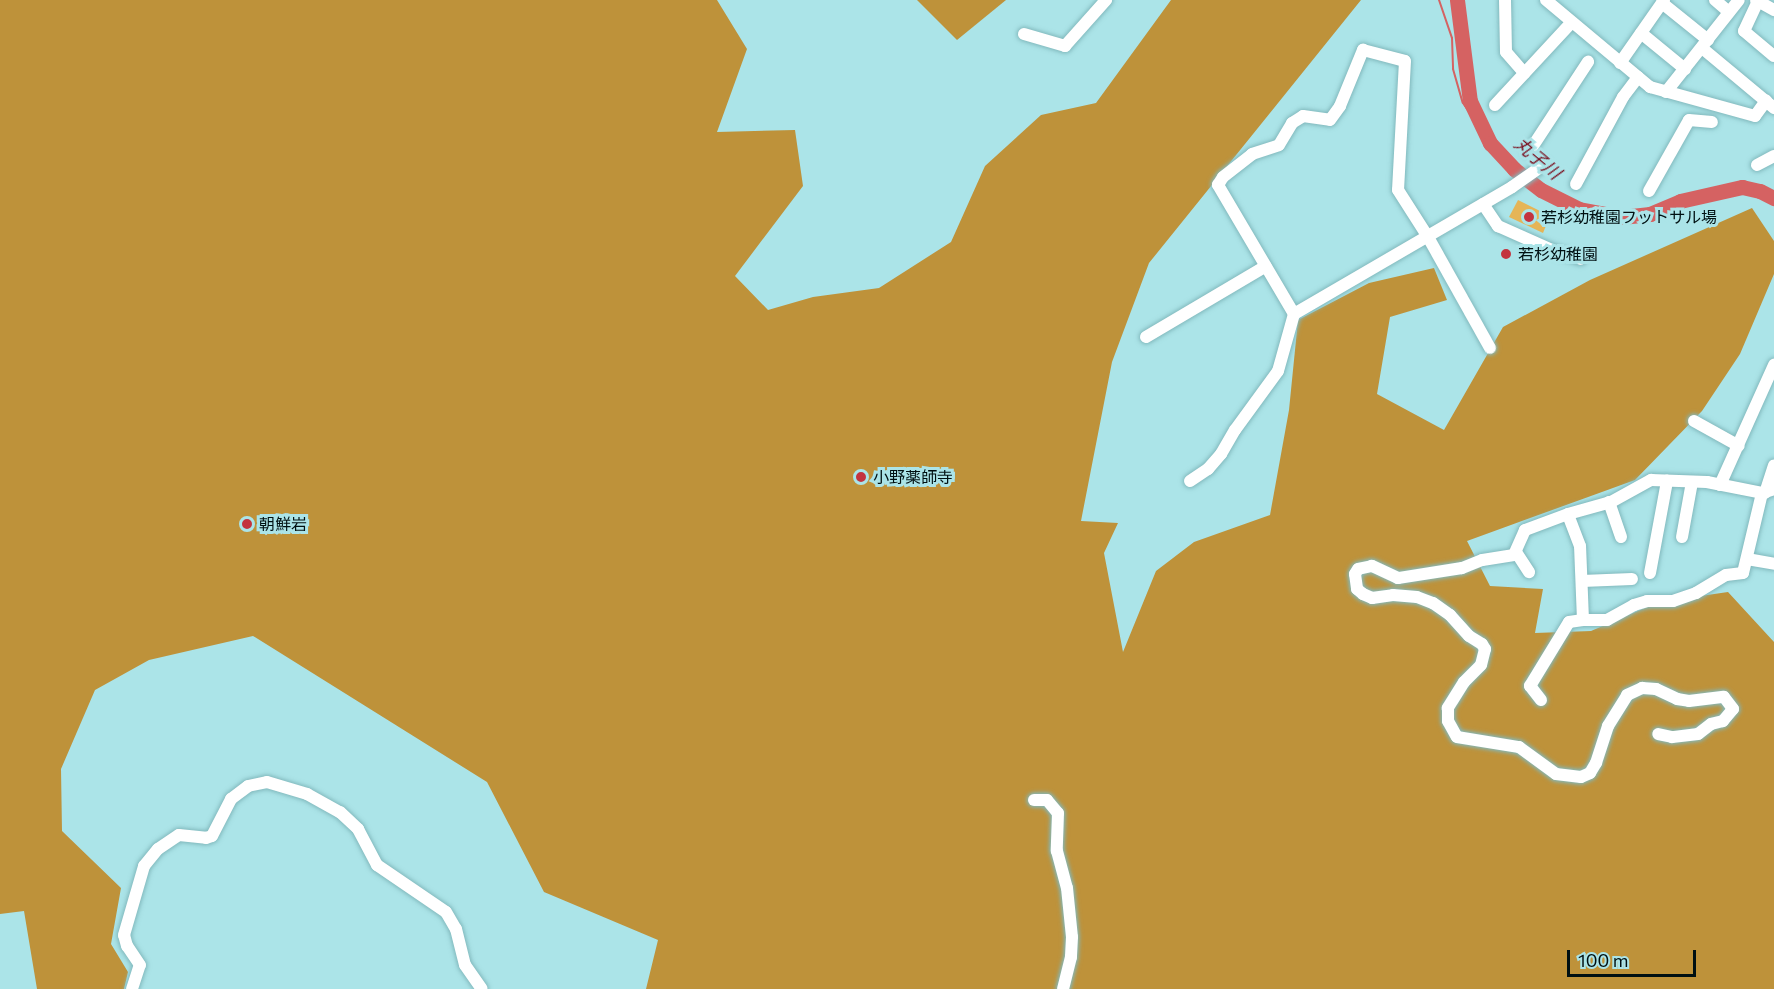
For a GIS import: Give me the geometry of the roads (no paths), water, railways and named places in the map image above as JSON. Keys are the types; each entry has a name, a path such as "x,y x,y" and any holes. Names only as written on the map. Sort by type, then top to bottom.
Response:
{"street":[{"path":"1024,34 1065,46 1106,0"},
{"path":"1505,0 1506,52 1524,73"},
{"path":"1546,0 1571,23 1620,63 1650,87 1755,116 1770,104 1663,2 1620,63"},
{"path":"1715,0 1729,12"},
{"path":"1666,92 1738,0"},
{"path":"1774,10 1757,0 1744,31 1774,56"},
{"path":"1495,105 1571,23"},
{"path":"1641,33 1685,69"},
{"path":"1294,314 1220,189 1219,180 1257,151 1279,145 1293,123 1303,116 1330,120 1340,106 1363,51 1405,61 1398,190 1428,237 1490,348"},
{"path":"1529,152 1588,62"},
{"path":"1576,184 1623,97 1638,77"},
{"path":"1649,190 1689,120 1712,122"},
{"path":"1757,165 1774,156"},
{"path":"1190,481 1208,469 1221,454 1235,430 1278,371 1294,314 1515,186 1543,166"},
{"path":"1483,204 1498,226 1581,260"},
{"path":"1146,337 1266,266"},
{"path":"1720,485 1770,384 1774,365"},
{"path":"1694,421 1738,446"},
{"path":"1541,700 1530,686 1569,622 1607,620 1634,605 1647,601 1673,601 1726,575 1743,573 1774,465"},
{"path":"1658,734 1672,737 1698,734 1711,724 1723,721 1732,709 1724,697 1689,701 1677,699 1656,689 1642,688 1627,695 1608,726 1596,763 1590,773 1581,777 1556,774 1529,753 1514,746 1457,737 1448,721 1448,708 1464,682 1481,665 1485,649 1482,644 1469,636 1450,615 1433,603 1404,596 1372,598 1357,589 1354,581 1358,569 1366,566 1398,578 1462,568 1482,560 1514,555 1525,530 1609,502 1650,480 1692,482 1767,492"},
{"path":"1650,573 1667,481"},
{"path":"1682,537 1692,482"},
{"path":"1609,502 1622,537"},
{"path":"1568,514 1580,546 1583,620"},
{"path":"1516,552 1529,572"},
{"path":"1747,559 1774,564"},
{"path":"1582,581 1632,579"},
{"path":"132,989 140,965 127,946 124,935 144,866 158,849 179,835 206,838 212,836 231,799 248,786 267,782 307,794 340,812 358,829 377,865 438,904 452,921 465,965 482,989"},
{"path":"1034,800 1047,800 1053,804 1058,813 1057,851 1067,888 1072,937 1071,957 1063,989"}],"waterway":[{"path":"1439,0 1452,38 1453,69 1463,103 1490,143"},
{"name":"丸子川","path":"1457,0 1470,101 1490,143 1514,169 1541,190 1579,209 1622,217 1650,214 1680,201 1742,187 1760,191 1774,198"}],"place":[{"name":"若杉幼稚園フットサル場","path":"1529,217"},
{"name":"若杉幼稚園","path":"1506,254"},
{"name":"小野薬師寺","path":"861,477"},
{"name":"朝鮮岩","path":"247,524"}]}
